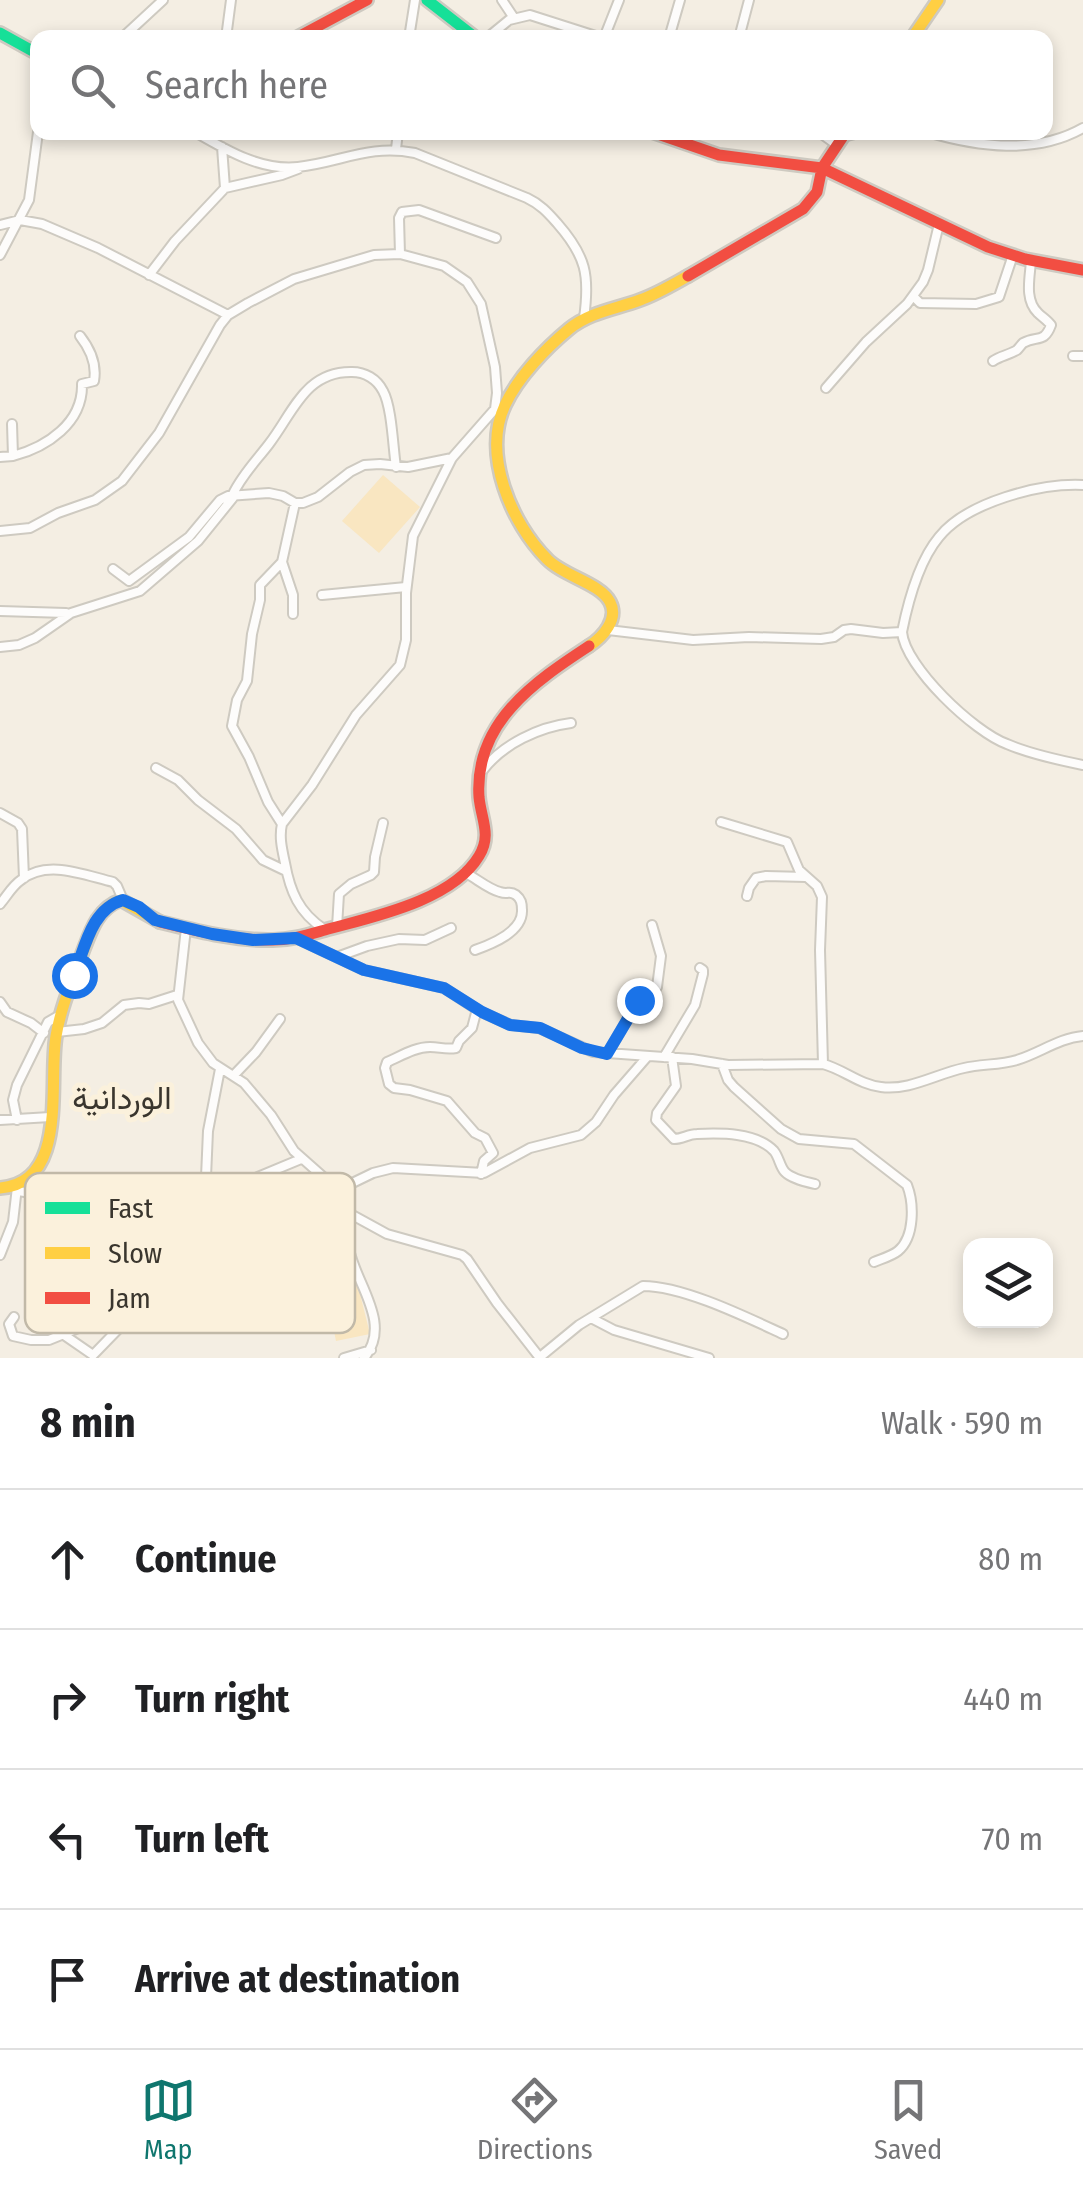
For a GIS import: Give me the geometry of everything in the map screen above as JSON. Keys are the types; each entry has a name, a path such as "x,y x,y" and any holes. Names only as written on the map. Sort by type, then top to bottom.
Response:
{"street":[{"path":"131,30 163,0"},
{"path":"227,30 231,0"},
{"path":"311,30 367,0"},
{"path":"410,30 416,0"},
{"path":"428,0 466,30"},
{"path":"606,30 619,0"},
{"path":"672,30 680,0"},
{"path":"741,30 750,0"},
{"path":"917,30 938,0"},
{"path":"504,1 514,18"},
{"path":"498,30 514,18 536,16 579,30"},
{"path":"0,33 30,50"},
{"path":"957,140 1038,145 1061,140 1083,128"},
{"path":"0,254 31,191 37,140"},
{"path":"209,140 248,159 272,166 301,167"},
{"path":"218,140 225,188"},
{"path":"396,149 397,140"},
{"path":"675,140 719,155 822,168 1013,255 1083,270"},
{"path":"331,928 316,924 290,889 280,838 282,824 356,716 400,665 406,640 406,587 413,536 452,458 553,346 584,318 651,296 803,209 816,192 822,168 841,140"},
{"path":"149,275 175,240 225,188 360,152 396,149 474,174 540,206 572,241 585,265 588,284 584,318"},
{"path":"400,254 399,218 402,212 411,210 496,238"},
{"path":"0,225 31,220 78,238 228,315"},
{"path":"826,388 913,296 925,278 939,224"},
{"path":"0,531 30,528 96,500 122,481 159,433 228,315 277,286 305,275 374,255 400,254 444,266 474,291 492,346 501,406 498,454 512,506 546,559 598,590 608,598 612,610 608,630 540,680 513,705 489,739 478,784 486,837 478,859 444,887 370,920 296,938 241,938 186,928 155,920 123,900 111,904 90,931 60,1015 14,1093 17,1120"},
{"path":"913,296 926,304 976,304 998,297 1013,255"},
{"path":"993,362 1050,331 1051,325 1036,312 1029,295 1031,261"},
{"path":"0,457 49,442 77,408 82,384 94,381 94,364 80,336"},
{"path":"0,647 20,645 71,613 128,596 147,586 198,541 300,397 320,380 341,373 365,374 377,382 387,404 396,467"},
{"path":"12,424 13,456"},
{"path":"112,569 129,581 195,531 220,500 234,494 278,494 303,503 364,466 416,466 452,458"},
{"path":"1083,486 1049,486 1005,498 982,506 944,532 916,582 902,632 905,648 923,675 992,737 1083,765"},
{"path":"282,824 232,726 237,700 248,681 260,585 282,562 296,503"},
{"path":"282,562 293,596 292,614"},
{"path":"322,595 406,587"},
{"path":"0,611 71,613"},
{"path":"608,630 692,640 748,636 821,640 851,629 902,632"},
{"path":"481,773 488,763 520,740 571,723"},
{"path":"156,768 183,784 236,829 263,860 286,870"},
{"path":"0,813 22,829 24,878"},
{"path":"721,822 787,842 797,866 817,886 822,897 823,1064"},
{"path":"331,928 339,894 374,872 383,823"},
{"path":"0,904 24,878 47,869 113,882 123,900"},
{"path":"464,872 499,892 513,893 522,906 519,925 475,950"},
{"path":"747,896 756,878 806,877"},
{"path":"607,1054 639,1000 658,987 661,956 652,925"},
{"path":"186,928 178,996 198,1043 208,1059 244,1083 294,1151 321,1173"},
{"path":"337,957 399,939 426,940 450,928"},
{"path":"296,938 364,970 444,988 510,1025 540,1028 582,1048 607,1054 722,1064 823,1064 875,1086 900,1087 966,1068 1020,1059 1066,1039 1083,1036"},
{"path":"700,968 703,974 694,1005 668,1057 676,1086 656,1120 674,1139 727,1133 764,1144 775,1152 785,1172 815,1184"},
{"path":"0,1002 7,1012 50,1032 84,1030 102,1023 124,1005 149,1004 178,996"},
{"path":"477,1009 472,1028 456,1048 416,1049 387,1062 385,1068 394,1088 446,1100 475,1133 485,1138 493,1153 484,1161 481,1174"},
{"path":"234,1075 280,1019"},
{"path":"34,1173 44,1156 50,1117 50,1032"},
{"path":"355,1182 393,1168 481,1174 530,1148 586,1132 648,1057"},
{"path":"722,1064 734,1087 786,1132 799,1139 854,1144 907,1185 912,1210 908,1235 899,1250 874,1262"},
{"path":"206,1173 208,1131 220,1069"},
{"path":"0,1120 50,1117"},
{"path":"775,1152 786,1132"},
{"path":"267,1173 301,1158"},
{"path":"0,1255 13,1222 18,1189 25,1182"},
{"path":"0,1188 25,1190"},
{"path":"355,1216 387,1234 468,1259 497,1304 540,1358 579,1325 638,1288 650,1286 722,1308 783,1334"},
{"path":"344,1358 367,1354 375,1342 366,1292 355,1267"},
{"path":"14,1317 9,1324 13,1336 49,1340 68,1333"},
{"path":"590,1318 614,1330 709,1358"},
{"path":"64,1335 93,1355 114,1333"}],"shaded area":[{"path":"383,475 420,507 379,553 342,521"},
{"path":"355,1274 370,1334 336,1341 334,1333 355,1333"}],"traffic: fast":[{"path":"427,0 466,30"},
{"path":"0,33 30,50"}],"traffic: slow":[{"path":"917,30 938,0"},
{"path":"589,646 611,621 610,602 598,590 554,565 522,527 499,466 499,424 517,384 569,329 688,276"},
{"path":"32,1173 46,1150 51,1128 58,1025 95,922 121,900 160,922"},
{"path":"0,1188 25,1179"}],"traffic: jam":[{"path":"311,30 367,0"},
{"path":"675,140 719,155 822,168 988,247 1083,270"},
{"path":"688,276 803,209 817,192 822,168 841,140"},
{"path":"160,922 230,937 286,939 387,913 450,885 467,872 483,848 480,771 497,726 529,690 589,646"}],"district":[{"name":"الوردانية","path":"122,1098"}],"route":[{"path":"74,975 90,931 111,904 123,900 155,920 212,934 253,940 296,938 364,970 444,988 510,1025 540,1028 594,1052 607,1054 639,1000"}]}
